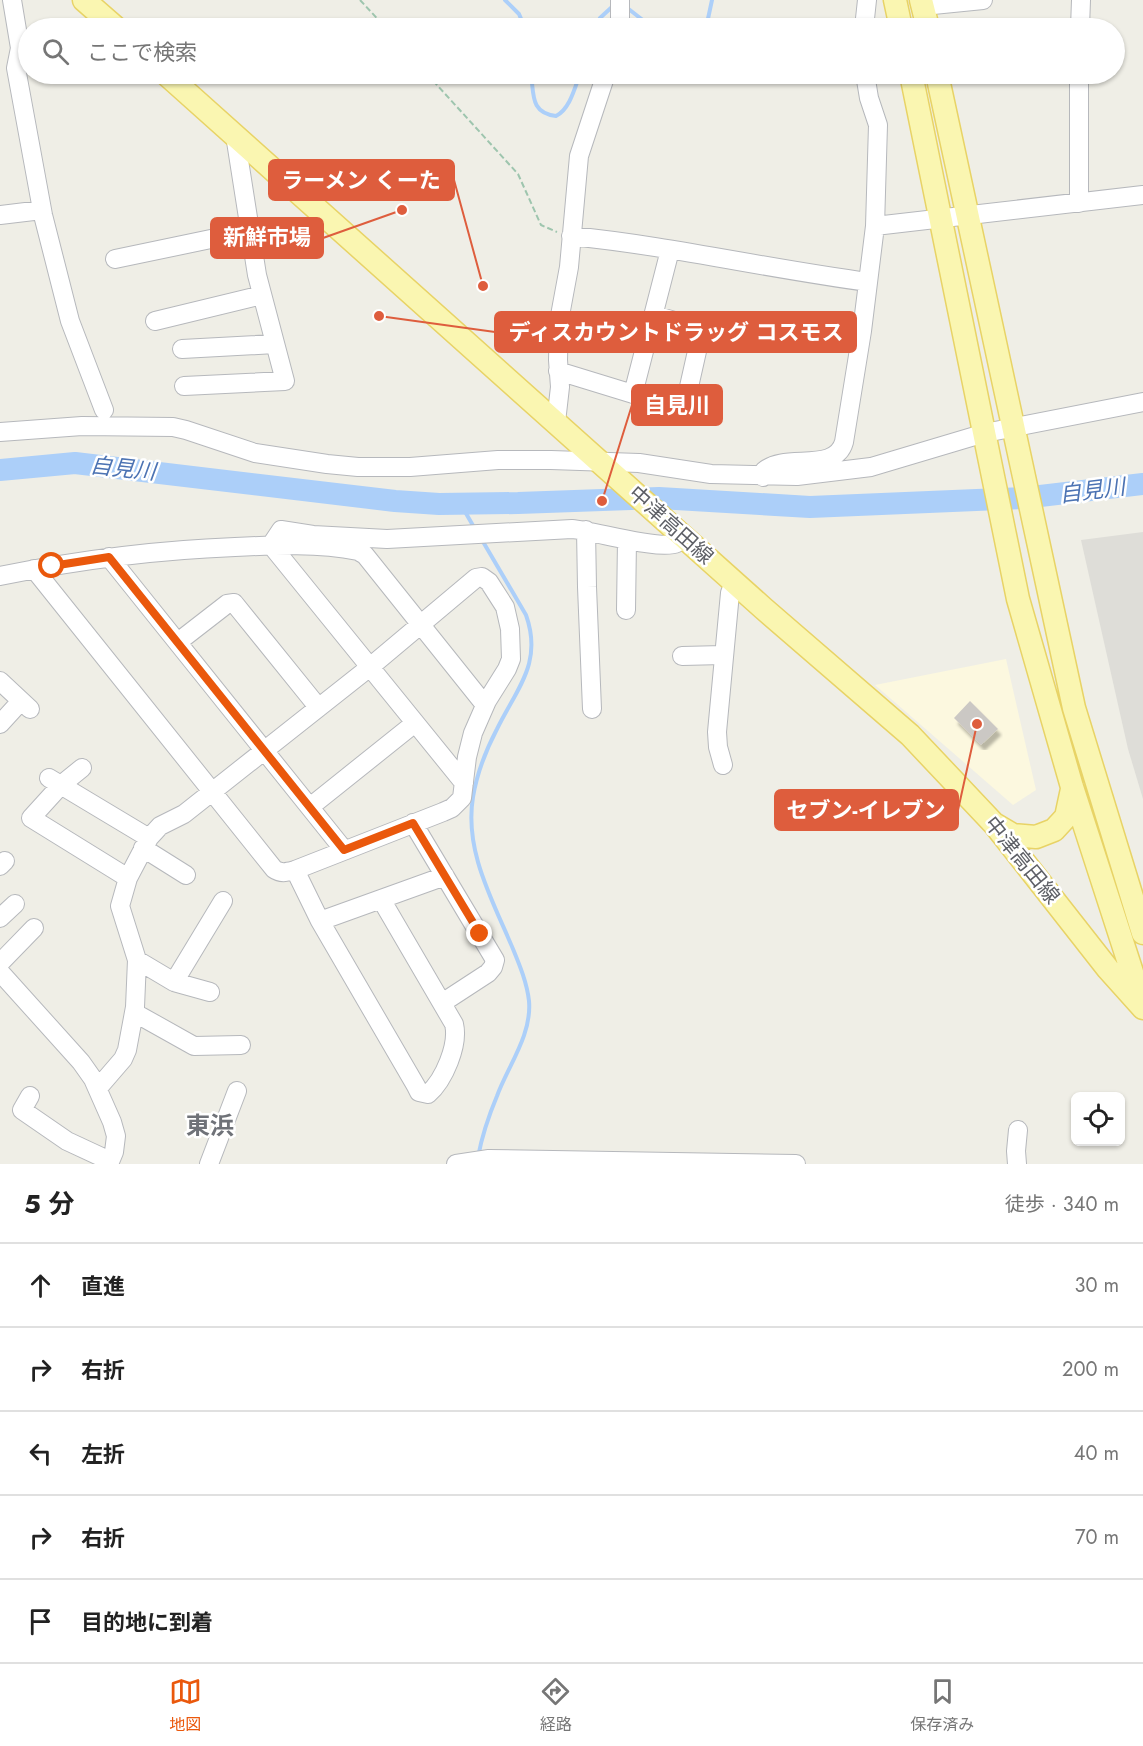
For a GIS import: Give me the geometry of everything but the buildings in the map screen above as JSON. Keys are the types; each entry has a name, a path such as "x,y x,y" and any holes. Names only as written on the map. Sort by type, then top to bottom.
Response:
{"main road":[{"path":"84,0 105,18"},
{"path":"895,0 899,18"},
{"path":"922,3 926,18"},
{"name":"中津高田線","path":"177,84 734,582 910,735 995,825 1108,969 1143,1008"},
{"name":"中津高田線","path":"913,84 1018,599 1072,787 1130,961 1143,1008"},
{"path":"939,84 1074,708 1143,933"},
{"path":"995,825 1013,835 1036,837 1054,830 1066,817 1071,803 1072,787"},
{"path":"1108,969 1124,968 1136,953 1137,947 1117,875 1111,832"}],"street":[{"path":"12,0 18,32"},
{"path":"620,0 620,18"},
{"path":"865,18 867,0"},
{"path":"922,3 984,0"},
{"path":"1080,18 1081,0"},
{"path":"18,60 16,68 18,79"},
{"path":"19,84 42,210 70,321 104,410"},
{"path":"556,422 560,387 559,321 569,267 581,146 603,84"},
{"path":"764,477 764,471 775,465 827,458 840,452 846,430 875,226 879,131 867,84"},
{"path":"1079,84 1079,203"},
{"path":"184,386 285,381 262,295 249,231 235,135"},
{"path":"875,226 1143,195"},
{"path":"0,215 42,210"},
{"path":"115,259 249,231"},
{"path":"571,236 623,242 797,273 868,282"},
{"path":"633,394 670,250"},
{"path":"155,321 262,295"},
{"path":"558,371 684,409 702,329 654,315"},
{"path":"182,349 274,344"},
{"path":"0,432 82,426 173,427 255,453 358,467 411,467 516,460 606,467 639,463 711,474 764,477 797,476 872,467 985,434 1143,402"},
{"path":"271,545 281,530 323,536 387,539 555,529 586,530 643,543 675,544 684,537"},
{"path":"586,530 586,587 592,710"},
{"path":"626,610 627,540"},
{"path":"271,545 464,783"},
{"path":"0,576 109,557 220,547 271,545 358,551 365,555 485,705"},
{"path":"109,557 344,850"},
{"path":"34,569 212,792 274,870 286,873 452,808 462,798 473,733 485,705 507,669 511,659 511,640 507,612 489,582 482,577 476,578 370,667 212,792 184,814 160,826 146,843 128,878 120,906 137,960 135,1013 123,1059 98,1088"},
{"path":"723,765 717,732 730,593 734,582"},
{"path":"178,642 226,604 234,603 318,708"},
{"path":"682,656 723,655"},
{"path":"0,681 26,705 0,724"},
{"path":"310,807 415,723"},
{"path":"82,768 55,781 31,818 128,878"},
{"path":"55,781 146,843 186,875"},
{"path":"413,823 495,960 493,968 488,973 442,1003"},
{"path":"295,870 320,921 416,1086 423,1094 432,1091 453,1051 456,1040 454,1024 381,899"},
{"path":"320,921 445,876"},
{"path":"174,982 223,901"},
{"path":"0,918 15,904"},
{"path":"0,963 34,928"},
{"path":"137,960 174,982 210,992"},
{"path":"0,972 81,1062 98,1088 116,1136 110,1163 68,1141 22,1110 30,1096"},
{"path":"135,1013 194,1046 241,1045"},
{"path":"209,1164 237,1091"},
{"path":"1017,1164 1018,1130"},
{"path":"456,1164 489,1159 621,1163 796,1164"}],"path":[{"path":"360,0 377,18"},
{"path":"436,84 518,174 541,225 547,230 571,236"}],"shaded area":[{"path":"1143,532 1143,799 1128,749 1081,540"},
{"path":"1006,659 1036,790 1013,805 875,685"}],"waterway":[{"path":"505,0 521,18"},
{"path":"708,18 712,0"},
{"path":"600,18 613,6"},
{"path":"626,7 640,18"},
{"path":"532,84 537,107 556,116 565,108 576,84"},
{"name":"自見川","path":"0,470 75,463 395,501 439,504 659,498 810,507 1023,498 1143,484"},
{"path":"460,503 475,529"},
{"path":"478,1157 491,1111 523,1038 529,1014 527,988 521,968 489,894 476,856 471,817 479,770 530,661 530,632 526,615 482,540"}],"place":[{"name":"新鮮市場","path":"402,210"},
{"name":"ラーメン くーた","path":"483,286"},
{"name":"ディスカウントドラッグ コスモス","path":"379,316"},
{"name":"自見川","path":"602,501"},
{"name":"セブン-イレブン","path":"977,724"}],"district":[{"name":"東浜","path":"210,1125"}],"route":[{"path":"52,566 109,557 344,850 413,823 480,934"}]}
